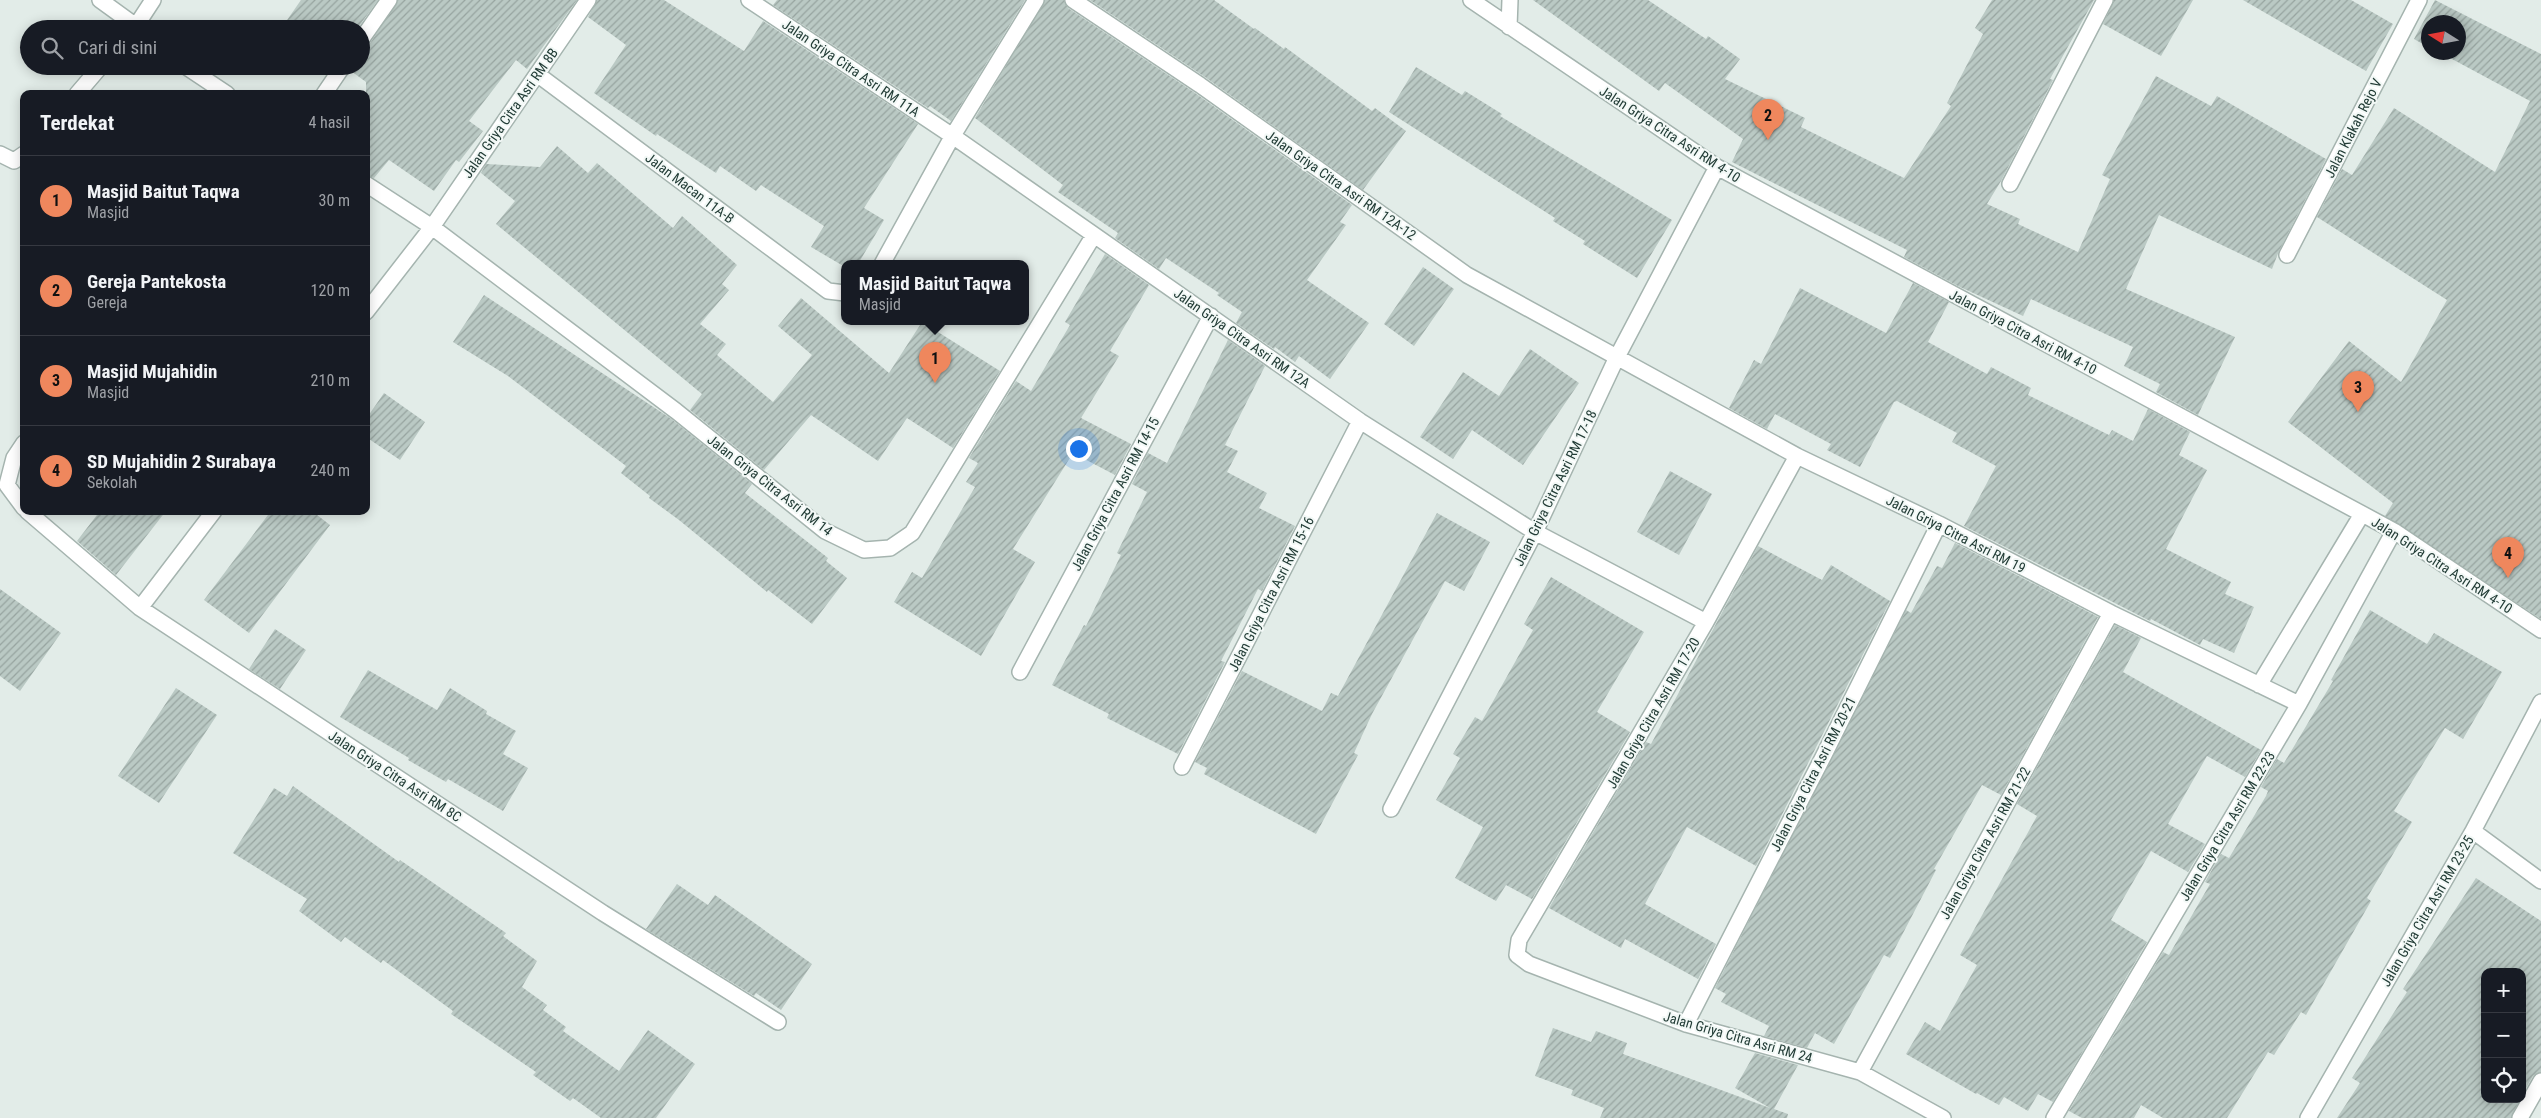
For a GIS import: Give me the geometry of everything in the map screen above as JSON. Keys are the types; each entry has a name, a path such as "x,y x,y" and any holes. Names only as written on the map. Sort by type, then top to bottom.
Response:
{"street":[{"path":"100,0 126,20"},
{"path":"141,20 153,0"},
{"path":"370,27 389,0"},
{"name":"Jalan Griya Citra Asri RM 8B","path":"370,307 432,226 588,0"},
{"name":"Jalan Griya Citra Asri RM 11A","path":"749,0 952,137"},
{"path":"884,260 952,137 1036,0"},
{"name":"Jalan Griya Citra Asri RM 12A-12","path":"1073,0 1200,85 1467,275 1617,357"},
{"name":"Jalan Griya Citra Asri RM 4-10","path":"1471,0 1717,167 2394,531 2541,630"},
{"path":"1509,27 1510,0"},
{"path":"2010,184 2105,0"},
{"name":"Jalan Klakah Rejo V","path":"2287,256 2419,0"},
{"name":"Jalan Macan 11A-B","path":"537,74 828,291 841,293"},
{"path":"80,90 93,75"},
{"path":"198,75 221,90"},
{"path":"327,90 337,75"},
{"name":"Jalan Griya Citra Asri RM 12A","path":"952,137 1360,421 1536,532 1706,622"},
{"path":"0,154 14,161 20,157"},
{"name":"Jalan Griya Citra Asri RM 17-18","path":"1391,809 1536,532 1617,357 1717,167"},
{"name":"Jalan Griya Citra Asri RM 14","path":"370,187 432,226 676,411 825,531 864,550 890,548 912,533 1094,235"},
{"name":"Jalan Griya Citra Asri RM 14-15","path":"1020,672 1210,316"},
{"name":"Jalan Griya Citra Asri RM 19","path":"1617,357 1797,456 1939,524 2111,613 2299,704"},
{"name":"Jalan Griya Citra Asri RM 15-16","path":"1182,767 1360,421"},
{"path":"20,449 14,458 7,485 20,503"},
{"name":"Jalan Griya Citra Asri RM 17-20","path":"1529,964 1517,955 1519,940 1706,622 1797,456"},
{"path":"2259,685 2362,514"},
{"name":"Jalan Griya Citra Asri RM 8C","path":"32,515 140,608 603,913 778,1022"},
{"path":"140,608 211,515"},
{"name":"Jalan Griya Citra Asri RM 20-21","path":"1686,1024 1939,524"},
{"name":"Jalan Griya Citra Asri RM 22-23","path":"2054,1118 2299,704 2394,531"},
{"name":"Jalan Griya Citra Asri RM 21-22","path":"1860,1072 2111,613"},
{"name":"Jalan Griya Citra Asri RM 23-25","path":"2308,1118 2473,831 2541,702"},
{"path":"2473,831 2541,881"},
{"name":"Jalan Griya Citra Asri RM 24","path":"1529,964 1686,1024 1860,1072 1943,1118"},
{"path":"2520,1118 2541,1081"}],"building":[{"path":"301,0 378,0 364,20 287,20"},
{"path":"398,0 577,0 527,69 516,60 469,121 483,131 459,162 456,160 434,191 389,160 374,178 370,176 370,90 366,90 366,82 356,75 370,75 370,43"},
{"path":"597,0 664,0 744,51 763,21 918,124 864,208 884,220 860,260 841,260 841,265 811,247 824,226 761,185 756,191 720,166 716,173 657,134 656,136 594,93 626,45 588,17"},
{"path":"777,0 1025,0 951,121 930,106 928,108 773,5"},
{"path":"1045,0 1064,0 1068,8 1195,93 1352,205 1340,222 1346,225 1307,280 1369,323 1330,379 1299,356 1295,362 1236,323 1242,312 1217,295 1219,293 1166,258 1159,269 1115,238 1118,233 1058,192 1063,185 975,118"},
{"path":"1090,0 1214,0 1284,49 1285,47 1372,111 1375,108 1406,131 1363,190 1205,77"},
{"path":"1533,0 1648,0 1706,39 1708,36 1740,59 1725,79 1805,118 1801,127 1904,178 1951,106 1947,103 1983,34 1975,28 1992,0 2094,0 2050,79 2053,80 2001,181 1987,204 2020,219 2018,224 2078,252 2110,179 2102,175 2156,76 2211,106 2217,96 2326,159 2279,251 2272,269 2159,215 2126,289 2235,337 2198,415 2156,392 2160,384 2124,366 2133,347 2031,299 2023,316 1958,286 1904,257 1907,250 1732,162 1743,139 1665,83 1659,91"},
{"path":"2114,0 2193,0 2161,56 2103,24"},
{"path":"2243,0 2351,0 2393,24 2366,71"},
{"path":"2435,0 2464,15 2427,15"},
{"path":"2466,16 2541,54 2541,619 2385,516 2393,503 2288,422 2349,341 2401,382 2447,300 2317,217 2342,169 2352,175 2394,108 2495,172 2530,101 2454,60 2466,60"},
{"path":"2421,26 2421,43 2414,39"},
{"path":"1416,67 1462,95 1465,91 1502,114 1500,116 1672,220 1637,278 1583,244 1585,241 1553,221 1555,218 1389,112"},
{"path":"557,146 588,173 597,163 673,228 682,216 737,265 722,284 729,290 700,324 726,344 717,355 773,402 812,355 778,326 801,298 889,373 920,325 927,325 1000,371 953,448 907,418 878,461 811,415 764,470 690,410 702,394 496,224 515,201 481,173 486,164 540,167"},
{"path":"1105,254 1149,285 1110,351 1119,356 1081,418 1131,444 1115,475 1073,453 1013,549 1035,562 981,656 894,602 912,572 922,578 975,487 966,482 978,463 969,458 1016,381 1031,391 1070,325 1065,322"},
{"path":"1423,267 1454,289 1414,346 1384,324"},
{"path":"1913,283 1949,302 1928,342 1987,374 1991,367 2031,388 2028,395 2109,435 2112,430 2133,441 2148,409 2190,432 2179,455 2207,470 2166,549 2231,582 2225,594 2254,607 2234,653 2203,639 2200,645 1964,526 1996,466 1952,442 1957,433 1897,401 1894,402 1860,467 1827,450 1831,444 1775,414 1767,429 1729,408 1754,360 1761,364 1800,288 1886,333"},
{"path":"484,295 670,418 752,484 745,493 828,558 826,561 847,578 812,624 768,590 767,592 649,498 650,496 621,473 626,466 508,376 453,342"},
{"path":"1228,340 1265,366 1225,445 1238,451 1227,472 1267,493 1259,508 1295,526 1262,591 1258,589 1221,661 1225,662 1178,754 1107,718 1109,714 1052,685 1084,625 1086,626 1121,555 1117,553 1147,492 1132,484 1148,453 1167,463"},
{"path":"1530,349 1579,383 1523,465 1472,430 1453,459 1420,437 1463,372 1499,396"},
{"path":"384,393 425,422 400,460 370,440 370,413"},
{"path":"1670,471 1712,494 1679,555 1637,532"},
{"path":"1437,513 1490,542 1464,591 1445,581 1372,714 1354,753 1358,755 1316,834 1204,774 1207,768 1195,762 1242,671 1322,711 1331,693 1338,696"},
{"path":"97,515 163,515 116,575 77,541"},
{"path":"268,515 317,515 330,525 249,633 204,600"},
{"path":"1955,543 2098,617 2001,795 1982,785 1934,869 1936,870 1890,958 1884,955 1834,1044 1815,1033 1807,1048 1764,1036 1769,1026 1721,1002 1726,994 1715,988 1906,610 1911,613 1937,566 1942,568"},
{"path":"1758,546 1822,580 1831,565 1890,601 1756,866 1687,827 1645,904 1716,944 1698,979 1625,939 1621,948 1549,908 1646,742 1651,744"},
{"path":"1551,577 1644,632 1597,712 1630,732 1532,899 1506,885 1496,901 1455,878 1483,827 1436,800 1460,758 1453,754 1475,717 1482,721 1533,630 1524,624"},
{"path":"0,589 61,633 20,691 0,676"},
{"path":"2370,610 2427,644 2434,633 2502,672 2463,739 2445,728 2394,811 2412,822 2367,898 2371,901 2306,1015 2301,1012 2274,1055 2268,1052 2227,1118 2163,1118 2141,1105 2134,1118 2082,1118 2069,1111 2163,952 2169,955 2210,884 2205,882 2221,854 2229,858 2266,796 2268,791 2261,787 2277,759 2284,763 2333,681 2331,680"},
{"path":"2115,625 2141,638 2123,672 2261,750 2245,777 2207,756 2168,824 2205,844 2188,872 2151,851 2111,920 2147,942 2053,1102 2038,1094 2028,1111 2004,1097 1999,1105 1906,1054 1925,1022 1940,1031 1977,965 1960,955 2037,816 2017,804"},
{"path":"275,629 306,650 280,689 249,669"},
{"path":"368,670 437,710 450,688 487,711 486,714 516,731 503,754 528,768 503,811 448,779 446,782 340,717"},
{"path":"176,688 217,715 159,803 118,776"},
{"path":"293,786 399,862 400,860 506,933 503,936 537,961 522,987 547,1005 543,1010 566,1027 563,1031 619,1071 648,1030 695,1064 656,1118 601,1118 573,1098 570,1101 533,1075 536,1072 451,1014 453,1011 383,960 381,963 345,937 341,942 299,911 307,899 233,853 274,788 287,796"},
{"path":"2476,878 2541,921 2541,1072 2533,1076 2526,1088 2526,968 2481,968 2481,1103 2518,1103 2511,1118 2337,1118 2360,1083 2352,1078 2407,992 2403,989"},
{"path":"677,884 708,905 715,895 812,964 781,1010 756,993 754,996 646,929"},
{"path":"1553,1028 1591,1042 1596,1031 1627,1043 1623,1054 1770,1108 1735,1088 1755,1053 1798,1065 1774,1109 1788,1114 1787,1118 1600,1118 1604,1108 1571,1095 1573,1090 1535,1076"}],"place":[{"name":"Gereja Pantekosta","path":"1768,140"},
{"name":"Masjid Baitut Taqwa","path":"935,383"},
{"name":"Masjid Mujahidin","path":"2358,412"},
{"name":"SD Mujahidin 2 Surabaya","path":"2508,578"}]}
